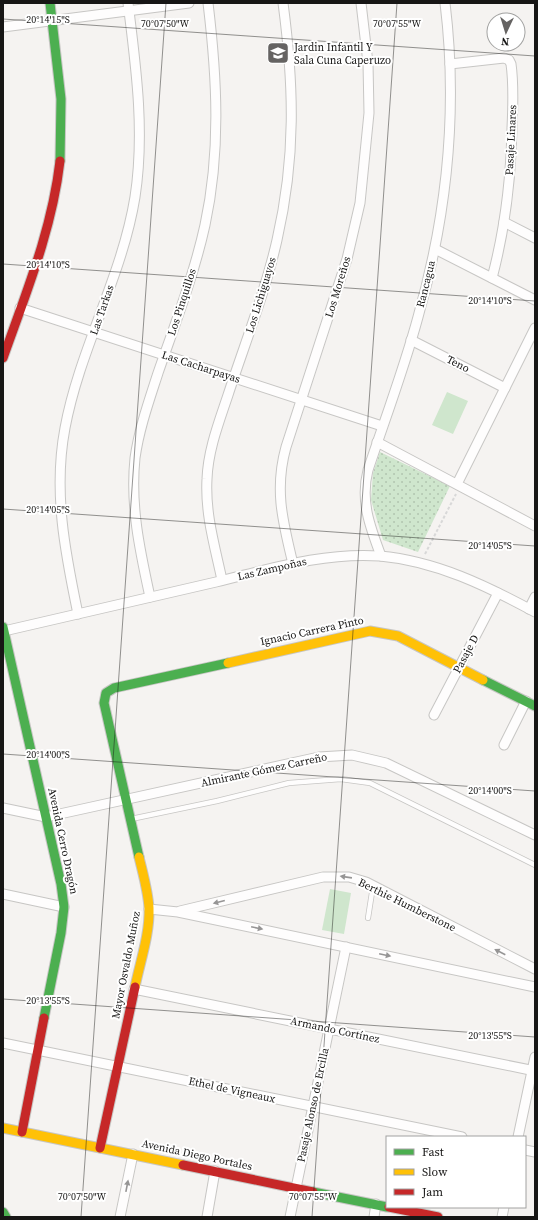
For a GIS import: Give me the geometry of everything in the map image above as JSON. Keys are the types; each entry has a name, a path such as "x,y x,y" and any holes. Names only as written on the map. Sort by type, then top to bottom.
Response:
{"street":[{"path":"3,358 49,225 59,170 62,140 62,104 50,3"},
{"path":"3,27 128,7 189,3"},
{"name":"Los Pinquillos","path":"150,597 136,530 134,475 141,428 199,250 211,196 215,167 217,107 216,79 208,3"},
{"name":"Los Lichiguayos","path":"222,580 209,520 207,478 214,438 271,267 288,184 292,141 292,90 283,3"},
{"name":"Los Moreños","path":"293,564 281,512 280,483 283,459 348,259 360,203 367,143 369,107 368,63 361,3"},
{"name":"Rancagua","path":"380,556 368,519 365,502 366,478 411,340 435,248 443,202 448,153 450,64 445,3"},
{"name":"Las Tarkas","path":"78,614 63,536 60,501 60,464 68,411 127,235 137,179 140,144 138,98 128,7"},
{"name":"Pasaje Linares","path":"450,64 504,58 511,64 512,137 504,222 492,278"},
{"path":"504,222 535,238"},
{"path":"435,248 535,300"},
{"name":"Las Cacharpayas","path":"20,308 382,426"},
{"path":"458,485 535,328"},
{"name":"Teno","path":"411,340 505,388"},
{"path":"377,442 535,526"},
{"name":"Las Zampoñas","path":"3,629 78,614 293,564 345,556 380,556 420,563 463,577 532,611"},
{"name":"Pasaje D","path":"434,715 498,593"},
{"path":"532,611 535,597"},
{"name":"Avenida Cerro Dragón","path":"3,629 61,884 64,907 61,933 22,1132"},
{"name":"Ignacio Carrera Pinto","path":"106,694 114,688 370,631 380,631 398,636 535,706"},
{"name":"Mayor Osvaldo Muñoz","path":"100,1148 148,927 149,909 148,890 104,703 106,694"},
{"path":"504,745 526,701"},
{"name":"Almirante Gómez Carreño","path":"3,808 46,818 319,757 352,755 386,763 535,835"},
{"name":"Berthie Humberstone","path":"178,912 323,877 349,877 373,886 535,969"},
{"path":"3,894 64,907"},
{"name":"Berthie Humberstone","path":"149,909 178,912 535,987"},
{"name":"Pasaje Alonso de Ercilla","path":"290,1217 346,947"},
{"name":"Armando Cortínez","path":"134,989 534,1071"},
{"name":"Ethel de Vigneaux","path":"3,1043 457,1136"},
{"path":"518,1136 534,1071 535,1057"},
{"name":"Avenida Diego Portales","path":"3,1128 386,1206"},
{"path":"120,1217 133,1154"},
{"path":"207,1217 215,1171"},
{"path":"374,1217 376,1204"},
{"name":"Avenida Diego Portales","path":"393,1208 438,1217"},
{"path":"3,1212 6,1217"}],"lane":[{"path":"131,819 217,801 289,783 341,779 370,782 535,866"},
{"path":"368,918 373,886"}],"path":[{"path":"420,563 458,485"}],"green space":[{"path":"447,392 468,401 453,434 432,425"},
{"path":"380,452 450,486 418,552 383,540 371,500 373,473"},
{"path":"330,889 351,893 344,934 322,930"}],"traffic: fast":[{"path":"50,3 61,99 60,161"},
{"path":"3,627 61,884 64,907 61,933 44,1018"},
{"path":"139,857 104,703 106,693 114,688 228,663"},
{"path":"483,680 535,706"},
{"path":"313,1192 386,1207"},
{"path":"3,1212 6,1217"}],"traffic: slow":[{"path":"228,663 370,631 398,636 483,680"},
{"path":"135,987 149,918 148,895 139,857"},
{"path":"3,1128 183,1165"}],"traffic: jam":[{"path":"3,358 45,237 60,161"},
{"path":"100,1148 135,987"},
{"path":"22,1132 44,1018"},
{"path":"183,1165 313,1192"},
{"path":"394,1208 438,1217"}],"place":[{"name":"Jardin Infantil Y Sala Cuna Caperuzo","path":"278,53"}]}
